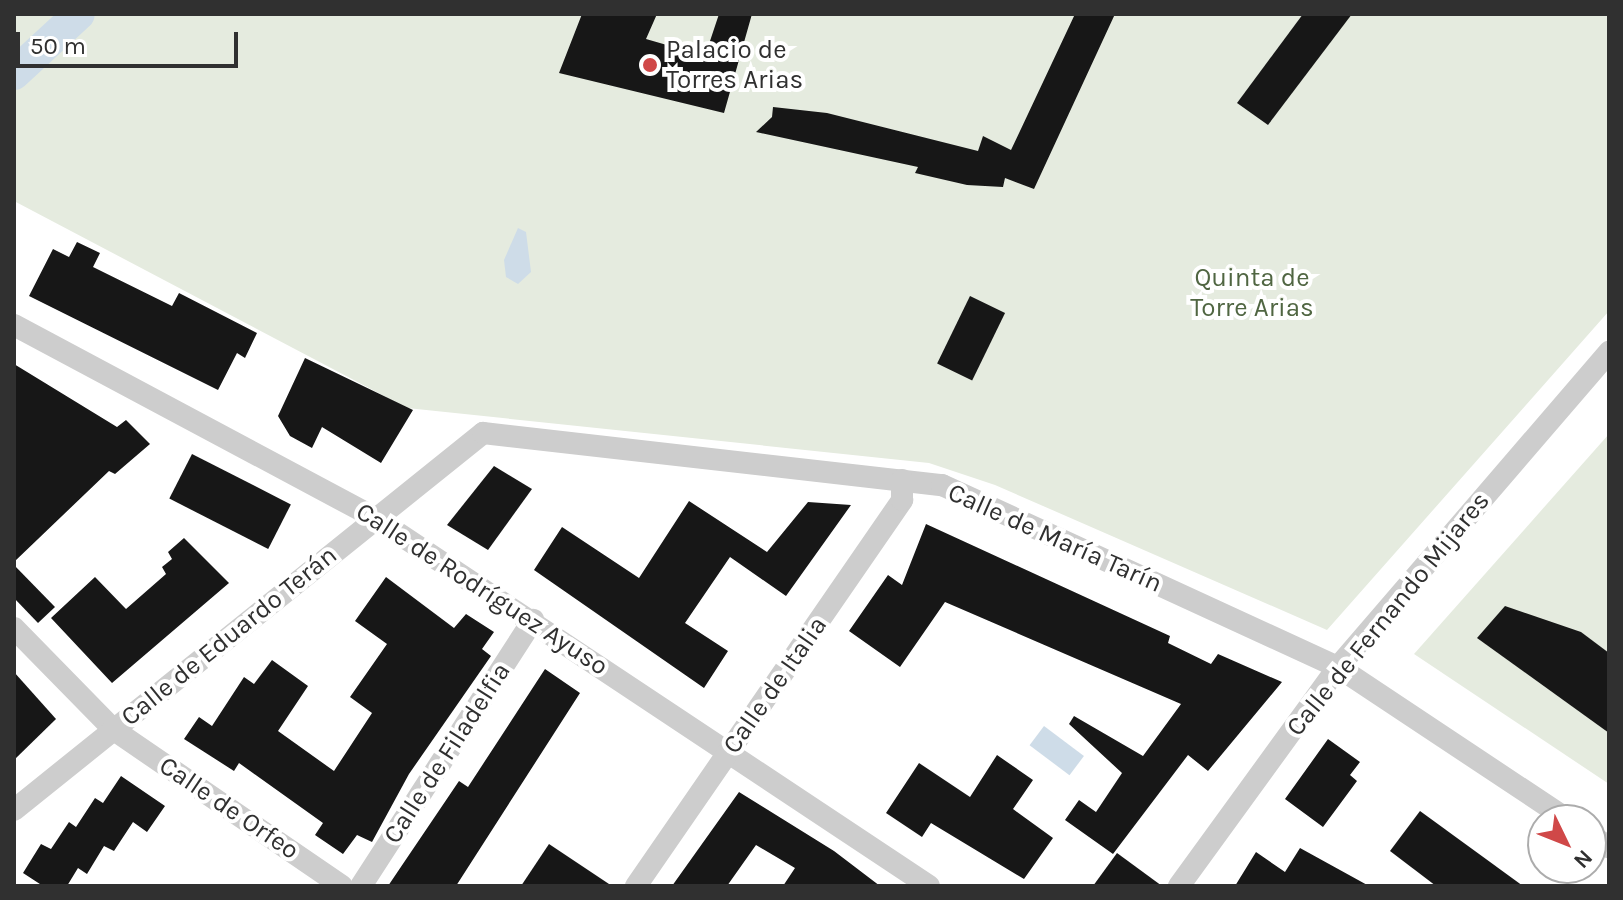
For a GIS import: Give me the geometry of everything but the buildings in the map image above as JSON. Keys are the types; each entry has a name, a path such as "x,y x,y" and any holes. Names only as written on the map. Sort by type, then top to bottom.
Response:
{"street":[{"name":"Calle de Rodríguez Ayuso","path":"14,325 375,518 730,750 929,886"},
{"name":"Calle de Fernando Mijares","path":"1179,886 1338,667 1609,352"},
{"name":"Calle de Eduardo Terán","path":"14,810 483,433"},
{"name":"Calle de María Tarín","path":"483,433 942,485 1338,667 1544,804"},
{"name":"Calle de Italia","path":"636,886 902,500 902,480"},
{"name":"Calle de Filadelfia","path":"361,886 533,620"},
{"name":"Calle de Orfeo","path":"14,628 114,730 342,886"}],"green space":[{"name":"Quinta de Torre Arias","path":"14,14 1609,14 1609,311 1327,630 995,485 929,463 407,408 14,201"},
{"path":"1609,434 1609,784 1414,654"}],"shaded area":[{"path":"518,228 526,232 531,272 518,284 506,277 504,260"},
{"path":"1044,726 1084,756 1069,775 1030,745"}],"waterway":[{"path":"14,74 79,14"}],"place":[{"name":"Palacio de Torres Arias","path":"650,65"}]}
